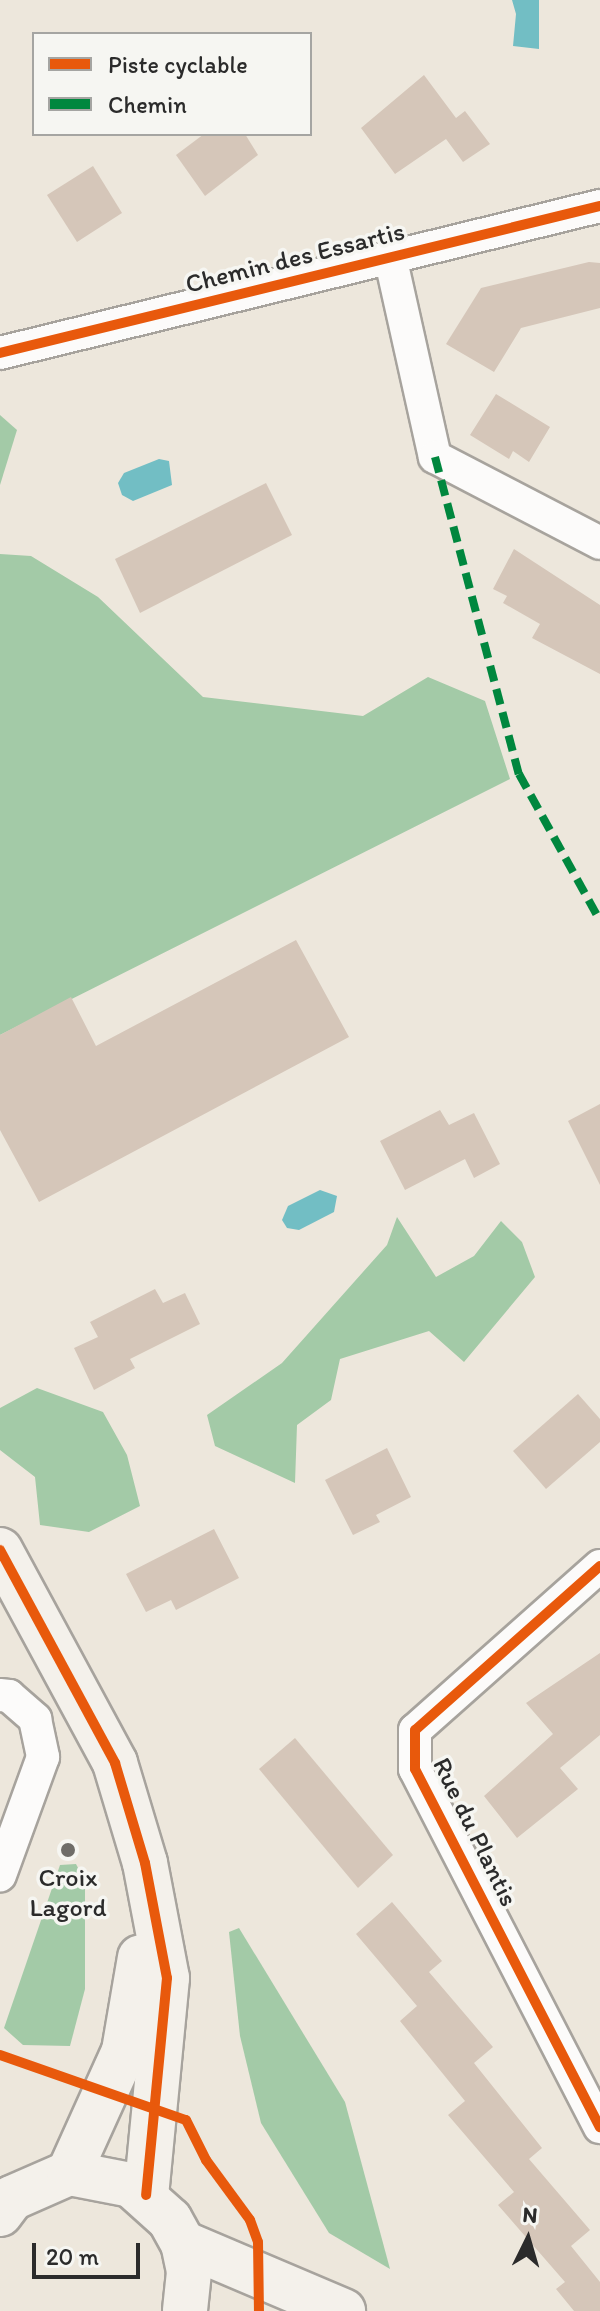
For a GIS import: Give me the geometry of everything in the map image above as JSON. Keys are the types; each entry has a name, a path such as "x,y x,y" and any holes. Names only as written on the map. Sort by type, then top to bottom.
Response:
{"street":[{"name":"Chemin des Essartis","path":"0,353 600,206"},
{"path":"390,256 435,457 600,543"},
{"path":"0,1550 115,1763 136,1823 152,1916 167,1978 146,2195"},
{"name":"Rue du Plantis","path":"600,1566 415,1730 415,1769 600,2127"},
{"path":"0,1875 43,1757 35,1719 5,1696"},
{"path":"69,2173 124,2051 138,1965 152,1916"},
{"path":"4,2199 69,2173 106,2177 146,2195 170,2220 183,2243 189,2272 185,2311"},
{"path":"183,2243 343,2311"}],"green space":[{"path":"0,415 17,430 0,485"},
{"path":"0,554 31,556 98,597 203,697 363,716 428,677 485,701 510,779 0,1035"},
{"path":"397,1217 436,1277 474,1256 501,1221 522,1242 535,1277 464,1362 429,1331 340,1359 331,1400 297,1425 295,1483 215,1446 207,1415 282,1363 387,1245"},
{"path":"37,1388 103,1412 127,1455 140,1506 89,1532 40,1525 35,1477 0,1450 0,1408"},
{"path":"76,1864 85,1881 85,1989 70,2046 23,2045 4,2028 60,1865"},
{"path":"239,1928 345,2102 390,2269 329,2233 261,2123 240,2036 229,1932"}],"water":[{"path":"512,0 539,0 539,49 513,46 516,14"},
{"path":"159,459 169,461 172,485 133,501 122,495 118,483 124,473"},
{"path":"320,1190 337,1196 334,1212 299,1230 287,1228 282,1220 288,1206"}],"building":[{"path":"424,75 456,118 465,111 490,144 463,162 446,139 395,174 361,128"},
{"path":"201,136 246,136 258,155 205,196 176,155"},
{"path":"93,166 122,213 77,242 47,195"},
{"path":"589,262 600,263 600,308 521,328 494,372 446,344 481,288"},
{"path":"496,394 550,427 529,462 513,451 509,459 470,435"},
{"path":"266,483 292,535 140,613 115,559"},
{"path":"514,549 600,605 600,674 532,638 540,624 503,603 507,596 493,589"},
{"path":"296,940 349,1037 39,1202 0,1130 0,1035 71,997 96,1046"},
{"path":"600,1104 600,1185 568,1121"},
{"path":"440,1110 449,1125 474,1113 500,1164 474,1178 465,1159 405,1190 380,1141"},
{"path":"155,1289 163,1303 185,1293 200,1324 130,1359 135,1368 94,1390 74,1348 98,1337 90,1322"},
{"path":"578,1394 600,1419 600,1442 546,1489 513,1451"},
{"path":"387,1448 411,1497 376,1515 380,1522 353,1535 325,1480"},
{"path":"214,1529 239,1578 176,1610 171,1600 146,1612 126,1574"},
{"path":"600,1653 600,1735 560,1768 578,1789 517,1838 484,1796 553,1734 526,1703"},
{"path":"295,1738 393,1855 358,1888 259,1769"},
{"path":"392,1902 442,1961 429,1972 493,2047 474,2063 542,2148 529,2159 590,2230 571,2246 600,2282 600,2311 574,2311 556,2289 565,2282 498,2205 514,2192 448,2115 465,2101 400,2021 417,2006 356,1934"}],"marked path":[{"path":"435,457 519,774 600,921"}],"cycle path":[{"path":"0,353 600,206"},
{"path":"0,1550 115,1763 145,1863 167,1978 146,2195"},
{"path":"600,1566 415,1730 415,1769 600,2127"},
{"path":"0,2055 186,2120 206,2160 250,2220 258,2242 259,2311"}],"place":[{"name":"Croix Lagord","path":"68,1850"}]}
